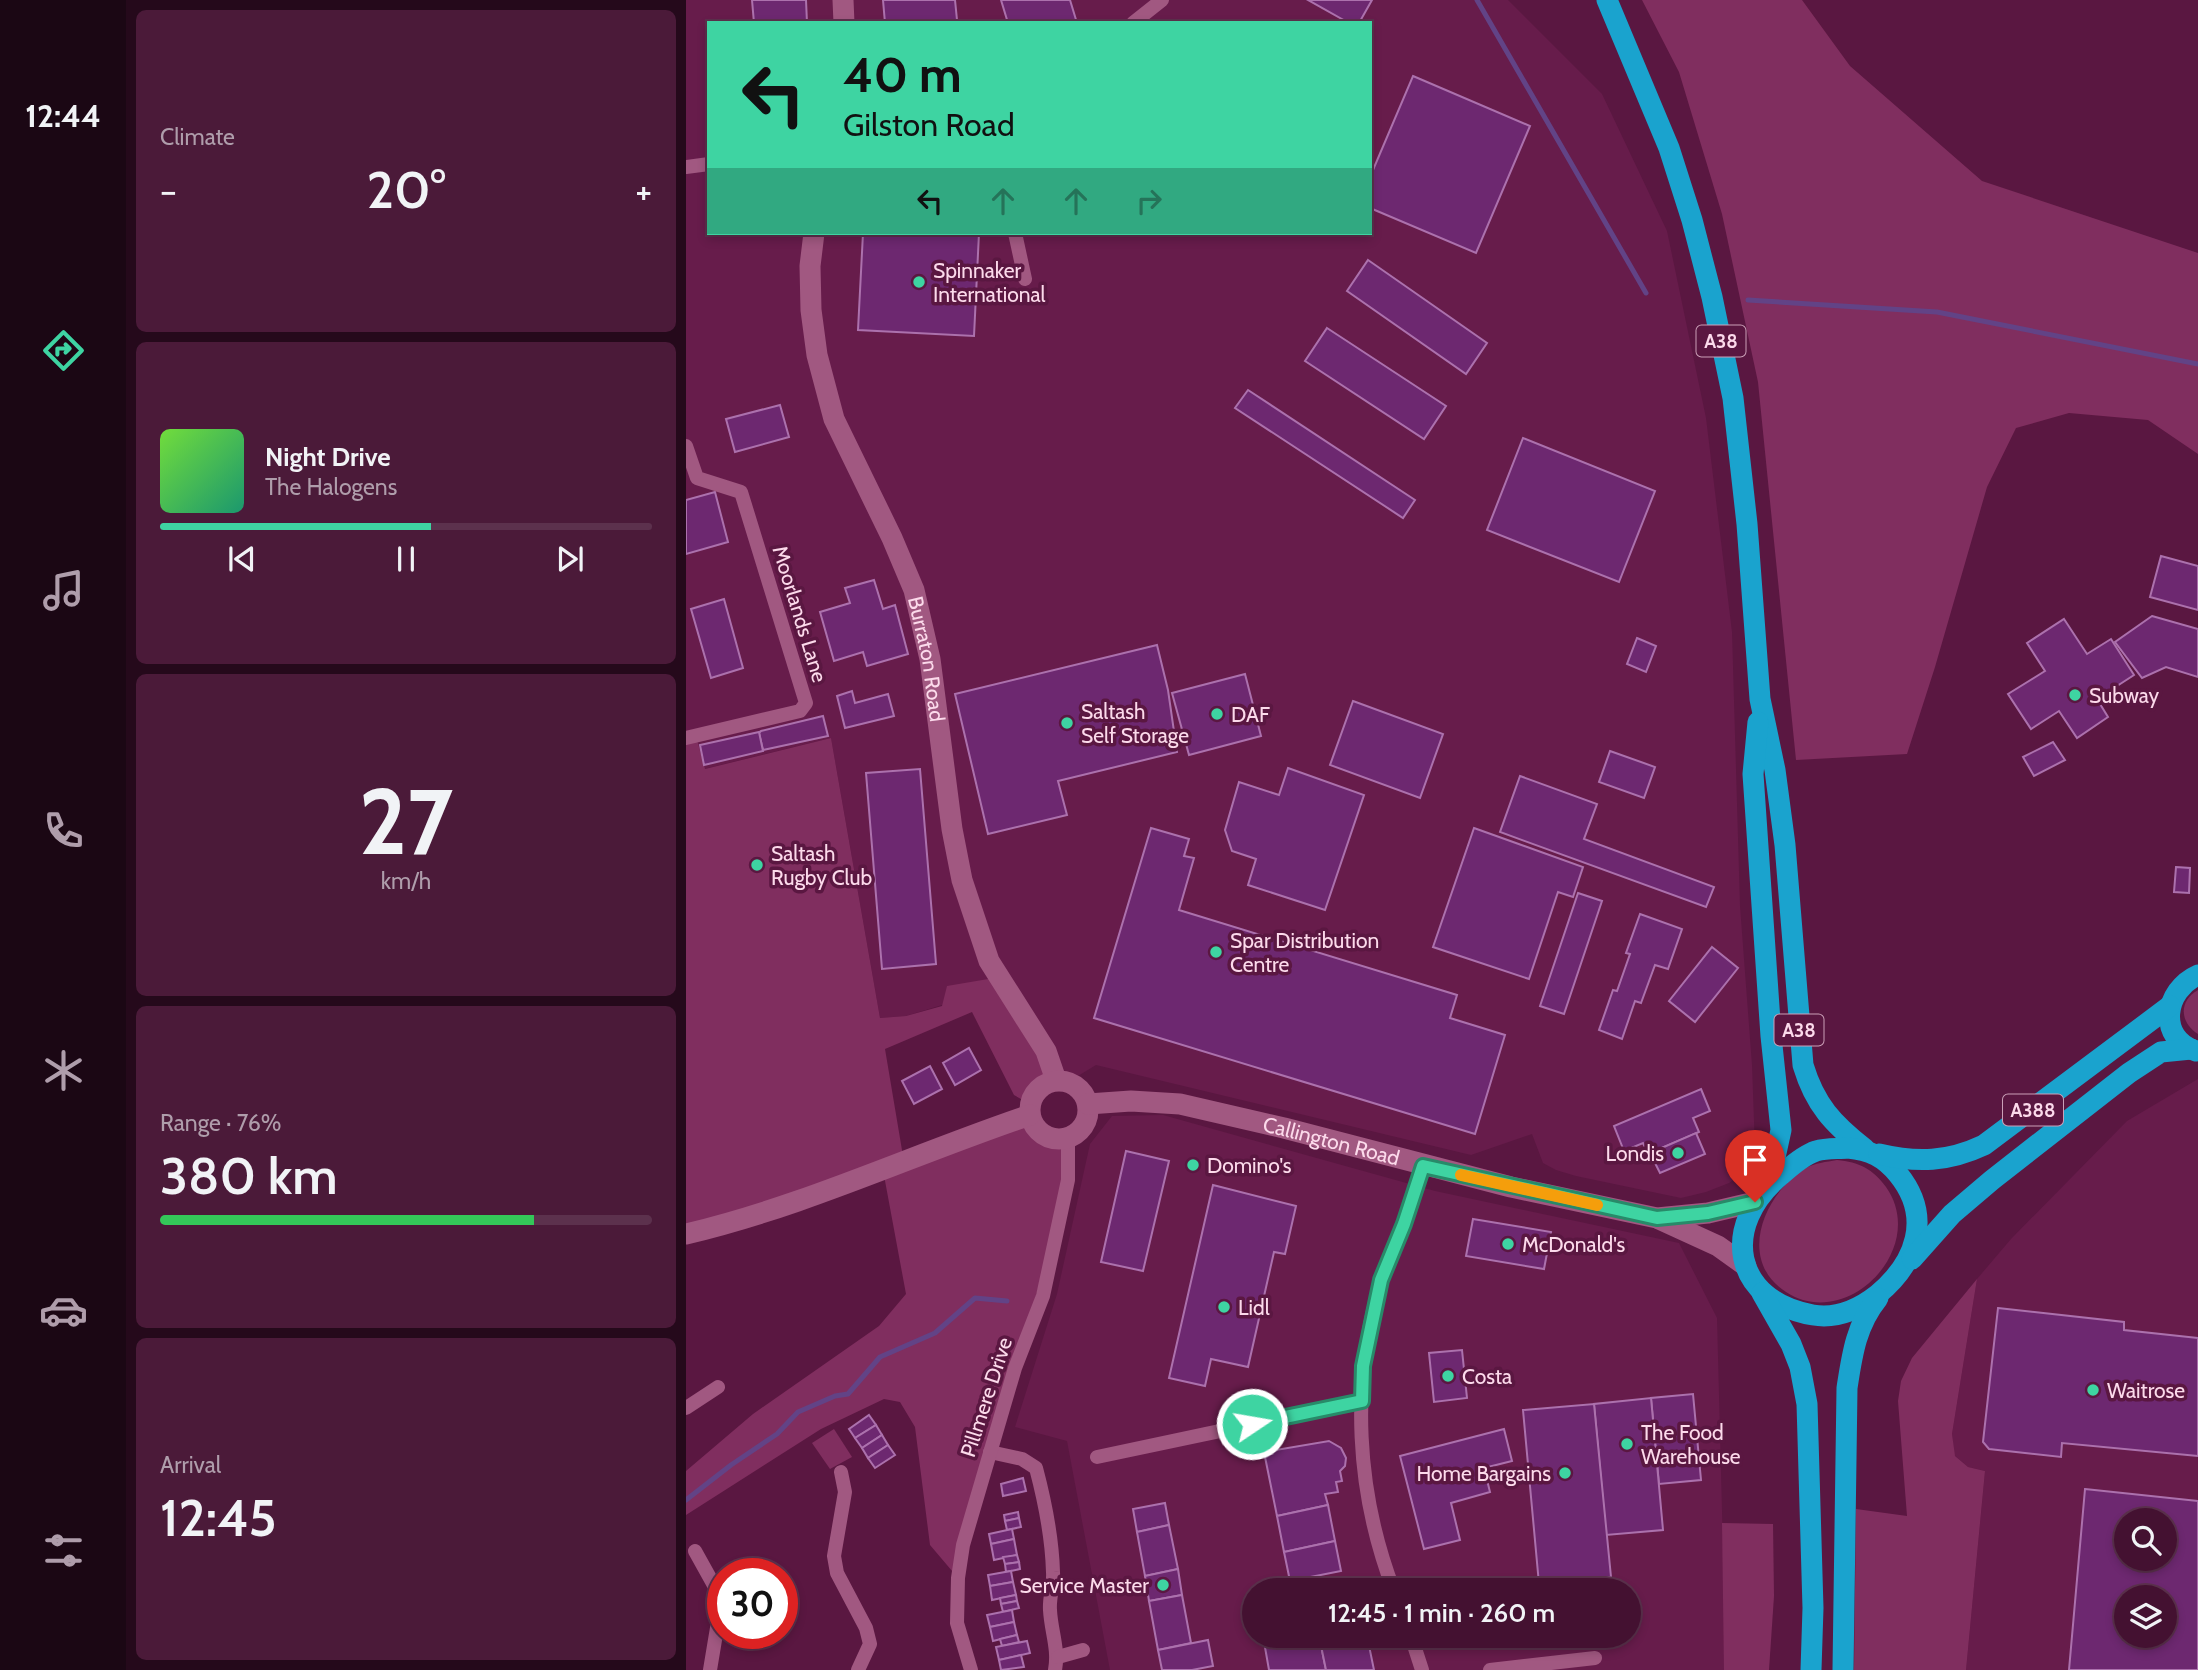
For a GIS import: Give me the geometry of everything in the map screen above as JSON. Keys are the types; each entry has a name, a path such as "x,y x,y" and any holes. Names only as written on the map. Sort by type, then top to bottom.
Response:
{"highway":[{"name":"A38","path":"1607,0 1670,148 1712,298 1733,398 1747,524 1759,699 1753,774 1780,1130 1769,1185"},
{"name":"A38","path":"1759,699 1775,770 1786,845 1803,1066 1818,1102 1830,1119 1871,1152"},
{"path":"2194,1050 2181,1042 2173,1031 2170,1006 2179,987 2198,975"},
{"name":"A388","path":"1871,1152 1919,1161 1965,1154 1984,1145 2170,1006"},
{"name":"A388","path":"1903,1270 1952,1214 2129,1073 2161,1052 2194,1050"},
{"path":"1811,1670 1813,1608 1807,1404 1800,1367 1791,1343 1746,1266 1742,1252 1742,1231 1755,1202 1769,1185 1793,1164 1815,1151 1848,1148 1871,1152 1901,1177 1914,1203 1917,1218 1912,1253 1903,1270 1871,1307 1859,1328 1852,1352 1847,1388 1843,1670"},
{"path":"1757,1285 1776,1300 1798,1311 1833,1316 1868,1302 1888,1286"}],"main road":[{"path":"843,0 844,21"},
{"name":"Burraton Road","path":"814,235 810,266 811,310 817,355 834,419 892,538 914,590 930,659 952,829 962,880 989,961 1046,1051 1056,1080"},
{"path":"1056,1080 1078,1087 1088,1104 1085,1123 1080,1131 1068,1138 1056,1140 1045,1136 1034,1127 1030,1115 1034,1093 1046,1083 1056,1080"},
{"name":"Callington Road","path":"1088,1104 1131,1101 1180,1104 1284,1128 1423,1166 1657,1218 1718,1246 1746,1266"},
{"path":"686,1234 786,1206 853,1183 968,1135 1030,1115"},
{"name":"Callington Road","path":"1657,1218 1708,1213 1755,1202"}],"street":[{"path":"1136,21 1162,0"},
{"path":"686,167 707,164"},
{"path":"1015,235 1025,279"},
{"name":"Moorlands Lane","path":"686,446 697,478 741,492 806,703 800,711 686,738"},
{"name":"Pillmere Drive","path":"971,1670 957,1623 958,1578 963,1545 1015,1368 1043,1296 1069,1180 1068,1138"},
{"path":"1390,1578 1372,1515 1362,1466 1363,1366 1381,1280 1404,1224 1423,1166"},
{"path":"686,1408 718,1387"},
{"path":"1097,1457 1362,1401"},
{"path":"990,1452 1022,1459 1036,1468 1045,1505 1052,1556 1054,1576 1049,1610 1057,1664 1083,1650"},
{"path":"841,1472 845,1492 834,1556 836,1573 866,1628 870,1644 858,1670"},
{"path":"695,1551 715,1587 721,1604 710,1670"},
{"path":"1415,1648 1422,1670"},
{"path":"1490,1670 1595,1658"}],"shaded area":[{"path":"686,0 1508,0 1602,94 1667,231 1706,418 1732,632 1740,906 1752,1065 1755,1149 1742,1174 1729,1183 1681,1198 1556,1170 1543,1163 1532,1134 1471,1155 1096,1065 1068,1082 1056,1080 1021,1010 942,1005 906,1016 880,1018 831,738 704,769 696,736 686,739"},
{"path":"1642,0 1802,0 1850,66 1982,181 2198,253 2198,454 2148,420 2069,413 2016,428 1987,487 1907,754 1796,760 1758,382 1722,214 1679,72"},
{"path":"696,736 705,769 831,738 880,1018 906,1016 942,1006 947,986 1000,977 1056,1080 1039,1088 1030,1104 1014,1095 972,1012 885,1049 904,1162 1030,1115 1044,1135 1068,1138 1068,1180 958,1578 930,1545 915,1427 900,1402 884,1399 821,1429 686,1515 686,1471 753,1414 879,1326 906,1294 883,1170 686,1234 686,739"},
{"path":"2198,990 2198,1034 2185,1018 2184,1006"},
{"path":"2198,1079 2198,1670 1966,1670 1985,1471 1968,1467 1954,1455 1952,1434 1977,1279 2011,1239 2127,1121"},
{"path":"1163,1115 1435,1191 1679,1243 1717,1318 1724,1670 1110,1670 1067,1441 1015,1427 1057,1294 1090,1144 1112,1116"},
{"path":"1837,1160 1865,1168 1876,1175 1886,1187 1897,1211 1897,1235 1889,1258 1875,1277 1856,1292 1833,1301 1810,1301 1786,1292 1771,1279 1762,1263 1759,1245 1762,1227 1778,1193 1791,1179 1809,1166"},
{"path":"1977,1279 1952,1434 1955,1456 1968,1467 1985,1471 1966,1670 1854,1670 1856,1509 1907,1516 1898,1401 1901,1381 1912,1358"},
{"path":"834,1429 852,1457 830,1469 812,1443"},
{"path":"1722,1523 1773,1524 1774,1596 1769,1670 1724,1670"}],"building":[{"path":"752,0 806,0 807,21 754,21"},
{"path":"883,0 955,0 957,20 885,21"},
{"path":"1001,0 1070,0 1076,21 1007,21"},
{"path":"1308,0 1372,0 1360,21 1345,21"},
{"path":"1413,76 1530,126 1476,253 1372,209 1372,172"},
{"name":"Spinnaker International","path":"863,235 979,235 974,336 858,330"},
{"path":"1368,260 1487,343 1466,374 1347,291"},
{"path":"1327,328 1446,406 1424,439 1305,361"},
{"path":"1248,390 1415,500 1403,518 1235,408"},
{"path":"780,405 789,437 735,452 726,419"},
{"path":"1523,438 1655,491 1619,582 1487,530"},
{"path":"715,492 728,542 686,554 686,500"},
{"path":"2161,556 2198,566 2198,610 2150,597"},
{"path":"874,580 883,609 895,605 908,654 867,666 863,652 834,661 820,612 850,603 845,588"},
{"path":"724,599 743,668 711,678 691,609"},
{"path":"2152,616 2198,629 2198,677 2166,667 2142,678 2115,642"},
{"path":"2064,619 2087,654 2111,639 2134,675 2097,699 2108,717 2077,738 2059,711 2031,729 2008,694 2045,671 2027,643"},
{"path":"1637,638 1656,646 1646,672 1627,664"},
{"name":"Saltash Self Storage","path":"1157,645 1168,690 1177,752 1058,781 1067,815 988,834 955,694"},
{"name":"DAF","path":"1245,674 1261,736 1189,755 1172,693"},
{"path":"852,691 855,703 888,694 894,716 845,728 837,696"},
{"path":"1353,701 1443,734 1420,798 1330,765"},
{"path":"823,716 828,736 763,750 759,733 761,731"},
{"path":"759,732 763,751 704,765 700,745"},
{"path":"2053,742 2065,760 2034,776 2023,757"},
{"path":"1610,751 1655,767 1644,798 1599,782"},
{"path":"1288,768 1364,795 1325,910 1248,885 1256,859 1232,851 1225,830 1239,782 1279,795"},
{"path":"920,769 936,964 882,969 866,773"},
{"path":"1520,776 1597,804 1584,839 1714,887 1706,907 1500,832"},
{"name":"Spar Distribution Centre","path":"1151,828 1189,839 1184,856 1194,858 1179,910 1457,995 1450,1018 1505,1035 1475,1134 1094,1018"},
{"path":"1474,828 1583,867 1573,897 1558,892 1529,979 1433,947"},
{"path":"2176,867 2190,868 2189,893 2174,892"},
{"path":"1578,893 1602,901 1564,1014 1540,1006"},
{"path":"1640,914 1682,929 1668,969 1655,965 1641,1003 1635,1001 1622,1039 1599,1030 1613,990 1617,991 1630,954 1626,953"},
{"path":"1712,947 1738,968 1695,1022 1669,1001"},
{"path":"969,1048 981,1070 955,1085 943,1063"},
{"path":"930,1066 942,1089 914,1104 902,1081"},
{"path":"1701,1089 1710,1111 1693,1118 1699,1132 1648,1154 1643,1143 1624,1151 1614,1126"},
{"name":"Londis","path":"1696,1133 1705,1154 1660,1173 1650,1153"},
{"path":"1126,1151 1169,1161 1143,1271 1101,1262"},
{"name":"Lidl","path":"1213,1185 1296,1206 1285,1254 1274,1252 1248,1367 1211,1359 1205,1386 1169,1378"},
{"name":"McDonald's","path":"1473,1219 1551,1232 1544,1269 1466,1256"},
{"name":"Waitrose","path":"1998,1308 2124,1322 2124,1330 2198,1338 2198,1456 2062,1443 2061,1457 1989,1449 1983,1442"},
{"name":"Costa","path":"1462,1350 1467,1398 1434,1402 1429,1353"},
{"path":"1693,1394 1701,1480 1659,1484 1651,1398"},
{"name":"The Food Warehouse","path":"1651,1398 1663,1530 1606,1535 1594,1404"},
{"name":"Home Bargains","path":"1594,1404 1611,1577 1538,1578 1523,1410"},
{"path":"869,1415 876,1425 855,1438 849,1429"},
{"path":"876,1425 882,1435 862,1448 855,1438"},
{"path":"1504,1429 1512,1461 1484,1468 1490,1492 1451,1503 1460,1540 1424,1549 1400,1456"},
{"path":"882,1435 888,1445 868,1458 862,1448"},
{"path":"1329,1441 1341,1448 1346,1458 1345,1466 1340,1471 1342,1481 1336,1482 1338,1492 1325,1494 1328,1505 1277,1516 1264,1452"},
{"path":"888,1445 895,1455 875,1468 868,1458"},
{"path":"1023,1478 1026,1491 1003,1496 1001,1484"},
{"path":"2085,1489 2198,1501 2198,1670 2069,1670"},
{"path":"1165,1503 1169,1525 1137,1532 1133,1509"},
{"path":"1328,1505 1335,1541 1284,1552 1277,1516"},
{"path":"1018,1512 1019,1518 1005,1521 1004,1515"},
{"path":"1019,1518 1021,1527 1007,1530 1005,1521"},
{"path":"1169,1525 1178,1569 1145,1576 1137,1532"},
{"path":"1012,1529 1014,1539 991,1544 989,1534"},
{"path":"1014,1539 1017,1555 994,1560 991,1544"},
{"path":"1335,1541 1341,1571 1305,1578 1289,1578 1284,1552"},
{"path":"1017,1555 1019,1562 1005,1564 1003,1557"},
{"path":"1019,1562 1020,1569 1006,1572 1005,1564"},
{"name":"Service Master","path":"1178,1569 1182,1595 1149,1601 1145,1576"},
{"path":"1011,1571 1013,1582 990,1586 988,1575"},
{"path":"1013,1582 1016,1595 992,1600 990,1586"},
{"path":"1016,1595 1017,1601 1001,1604 1000,1598"},
{"path":"1182,1595 1191,1643 1158,1650 1149,1601"},
{"path":"1017,1601 1019,1608 1003,1612 1001,1604"},
{"path":"1012,1610 1014,1622 990,1627 987,1615"},
{"path":"1014,1622 1017,1635 993,1641 990,1627"},
{"path":"1017,1635 1019,1642 1002,1646 1000,1639"},
{"path":"1208,1640 1213,1666 1192,1670 1162,1670 1158,1650"},
{"path":"1027,1641 1030,1653 999,1660 996,1647"},
{"path":"1265,1648 1321,1648 1326,1670 1269,1670"},
{"path":"1321,1648 1369,1648 1374,1670 1326,1670"},
{"path":"1021,1655 1024,1667 1001,1670 999,1660"}],"waterway":[{"path":"1477,0 1646,293"},
{"path":"1748,300 1937,312 2198,364"},
{"path":"686,1500 777,1434 798,1412 835,1396 848,1394 880,1357 935,1333 975,1298 1007,1301"}],"slow traffic":[{"path":"1461,1175 1597,1205"}],"place":[{"name":"Spinnaker International","path":"919,282"},
{"name":"Subway","path":"2075,695"},
{"name":"DAF","path":"1217,714"},
{"name":"Saltash Self Storage","path":"1067,723"},
{"name":"Saltash Rugby Club","path":"757,865"},
{"name":"Spar Distribution Centre","path":"1216,952"},
{"name":"Londis","path":"1678,1153"},
{"name":"Domino's","path":"1193,1165"},
{"name":"McDonald's","path":"1508,1244"},
{"name":"Lidl","path":"1224,1307"},
{"name":"Costa","path":"1448,1376"},
{"name":"Waitrose","path":"2093,1390"},
{"name":"The Food Warehouse","path":"1627,1444"},
{"name":"Home Bargains","path":"1565,1473"},
{"name":"Service Master","path":"1163,1585"}],"route":[{"path":"1252,1424 1362,1401 1363,1366 1381,1280 1404,1224 1423,1166 1657,1218 1708,1213 1755,1202"}]}
